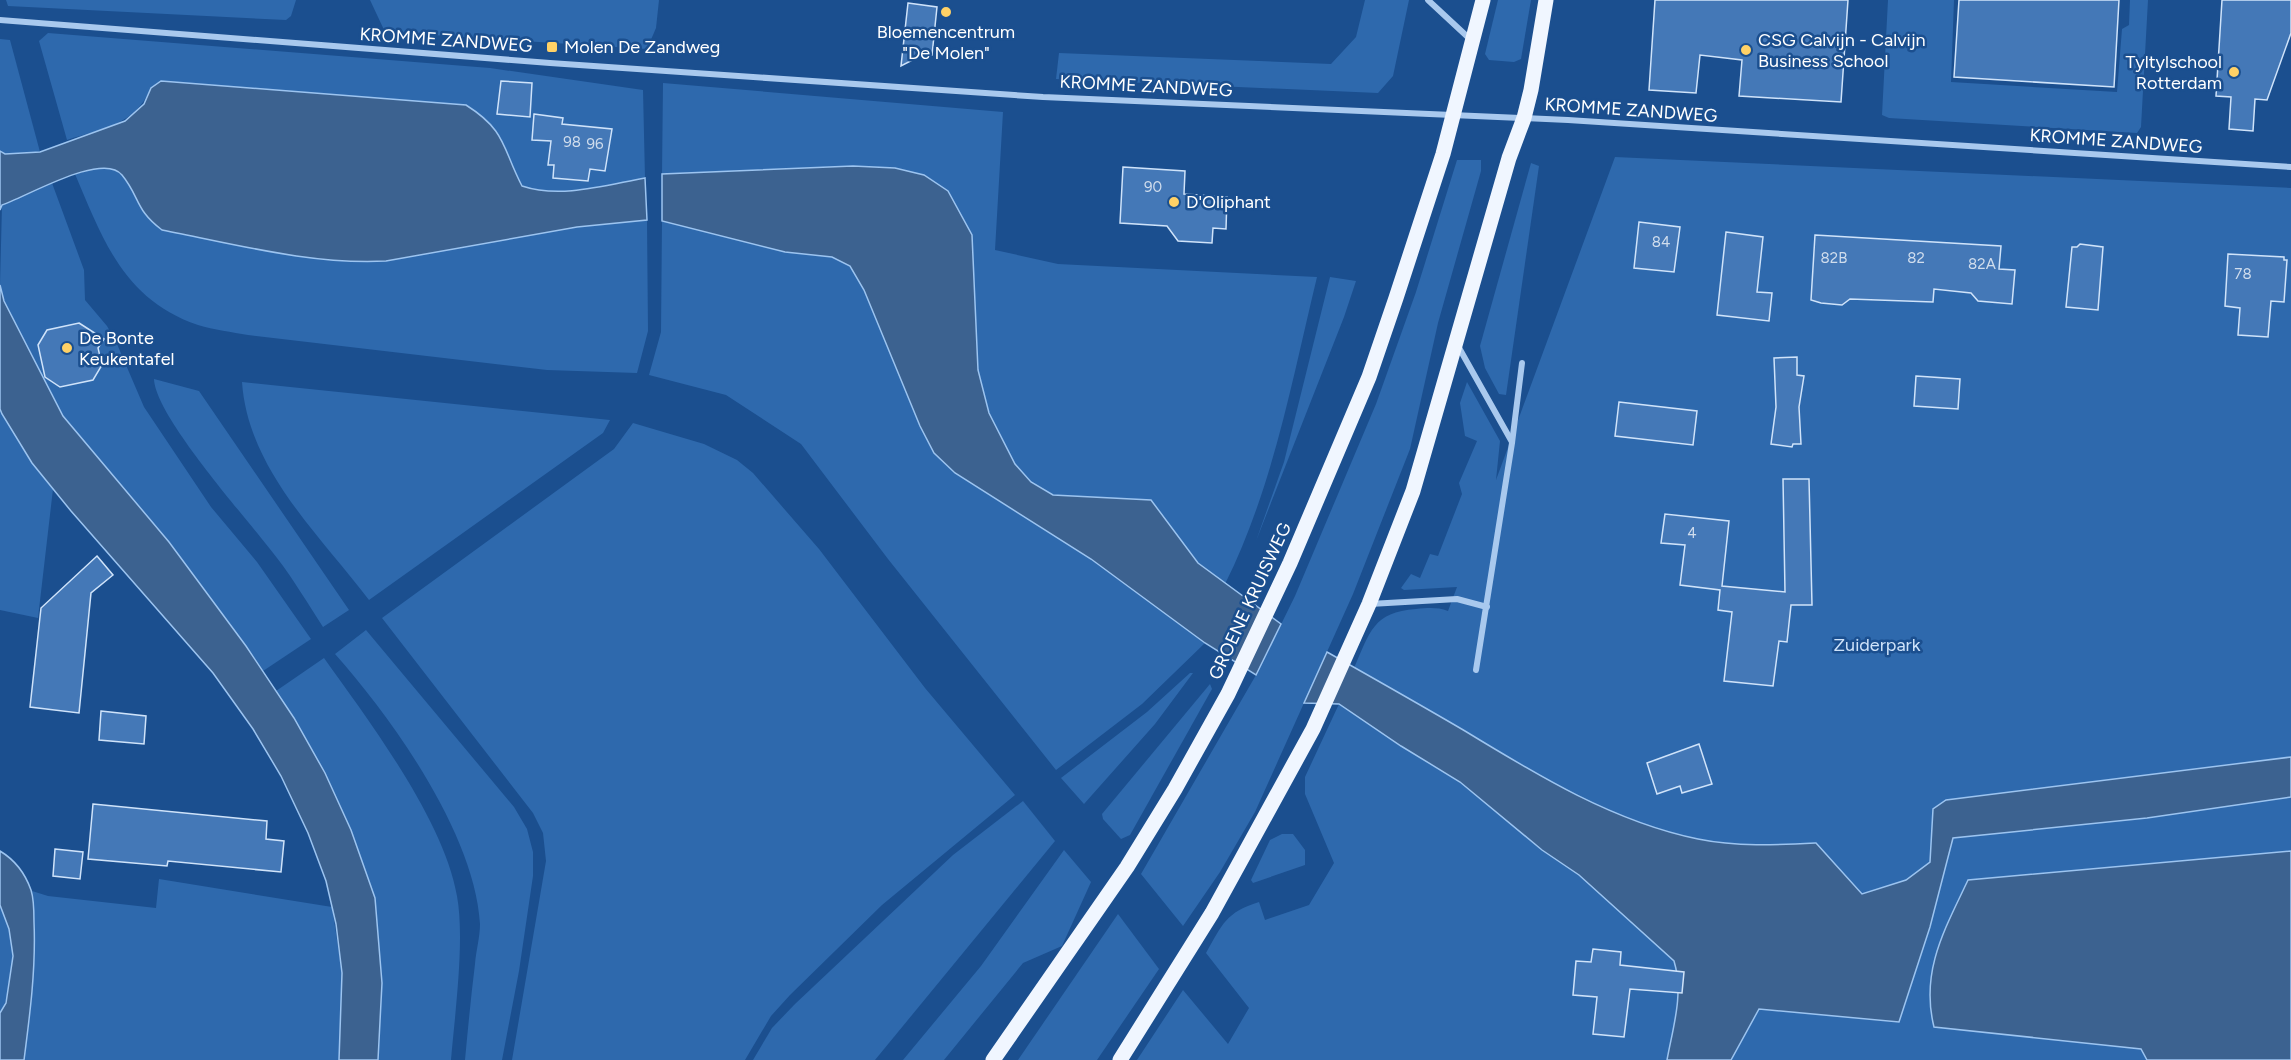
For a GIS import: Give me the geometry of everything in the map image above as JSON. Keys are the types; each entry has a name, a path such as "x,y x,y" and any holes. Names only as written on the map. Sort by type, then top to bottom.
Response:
{"main road":[{"name":"GROENE KRUISWEG","path":"993,1060 1127,867 1228,694 1271,604 1336,458 1369,377 1443,154 1483,0"},
{"path":"1119,1060 1212,913 1313,729 1369,604 1413,491 1509,158 1524,118 1546,0"}],"street":[{"path":"1428,0 1473,41"},
{"name":"KROMME ZANDWEG","path":"0,20 550,63 1031,96 1524,118 2291,167"},
{"path":"1457,344 1512,442"},
{"path":"1476,670 1512,442 1522,363"},
{"path":"1369,604 1457,599 1487,608"}],"green space":[{"path":"6,0 296,0 291,16 286,20 8,6"},
{"path":"370,0 659,0 656,28 647,49 385,32"},
{"path":"1365,0 1409,0 1393,76 1378,93 1056,79 1059,53 1331,64 1356,37"},
{"path":"1498,0 1531,0 1521,59 1514,62 1489,60 1485,54"},
{"path":"1888,0 1954,0 1951,82 2117,92 2122,29 2129,25 2130,0 2148,0 2141,127 2137,133 1889,118 1882,115"},
{"path":"48,33 490,68 643,90 645,178 584,190 537,190 522,186 515,171 151,88 144,101 126,118 116,124 67,140 39,41"},
{"path":"0,39 10,40 40,152 5,154 0,151"},
{"path":"663,83 1003,112 995,250 1058,264 1317,277 1269,472 1242,547 1225,584 1198,563 1151,500 1053,495 1031,482 1015,464 989,413 978,370 972,235 948,191 924,175 895,168 853,166 662,174"},
{"name":"Zuiderpark","path":"1615,157 2291,188 2291,1060 1137,1060 1183,990 1228,1044 1249,1008 1206,953 1216,935 1232,915 1259,902 1265,920 1309,905 1334,863 1305,794 1305,777 1339,704 1399,745 1415,703 1354,668 1369,634 1382,619 1390,614 1428,608 1448,611 1457,587 1404,590 1401,588 1411,574 1420,578 1430,554 1438,556 1462,494 1459,483 1477,441 1465,436 1460,403 1467,382 1500,441 1496,480"},
{"path":"1457,160 1481,160 1481,171 1438,323 1410,449 1353,594 1255,812 1220,872 1183,926 1141,874 1256,675 1295,596 1376,404 1416,292"},
{"path":"1531,163 1539,166 1506,395 1499,394 1485,368 1480,346"},
{"path":"107,166 117,169 162,230 301,257 330,260 386,261 577,227 647,220 648,331 637,373 547,370 248,335 198,325 173,314 152,300 134,284 119,265 96,222 75,174"},
{"path":"52,183 84,270 85,300 107,326 117,344 144,407 211,507 257,562 311,639 263,671 169,542 63,416 4,301 0,285 2,205"},
{"path":"662,221 785,252 832,257 850,266 864,290 920,426 934,453 955,473 1091,559 1205,643 1142,704 1056,770 888,559 801,444 726,395 649,375 661,332"},
{"path":"1330,277 1356,281 1256,541 1284,462"},
{"path":"154,379 199,391 349,610 323,627 283,566 187,443 170,418 159,396"},
{"path":"242,382 610,420 603,433 369,600 308,525 272,472 257,443 247,414"},
{"path":"0,409 32,463 53,489 38,618 0,610"},
{"path":"633,423 704,444 737,460 753,473 819,549 925,688 1015,795 882,905 790,995 771,1016 745,1060 512,1060 546,861 543,833 533,813 382,618 614,449"},
{"path":"366,630 514,807 527,829 533,852 533,876 519,971 502,1060 465,1060 480,924 475,890 463,853 447,817 405,745 335,654"},
{"path":"324,658 402,772 437,836 449,867 457,896 460,934 451,1060 378,1060 382,983 375,898 325,773 276,691"},
{"path":"1190,673 1193,673 1155,724 1084,804 1061,778 1147,712"},
{"path":"1210,684 1212,689 1130,835 1121,839 1103,819 1102,814"},
{"path":"1023,801 1055,841 875,1060 753,1060 772,1028 795,1004 953,855"},
{"path":"1282,834 1293,834 1305,850 1305,865 1253,883 1251,880 1270,840"},
{"path":"1064,850 1091,882 1062,946 1023,963 944,1060 903,1060 981,966"},
{"path":"159,879 332,907 342,973 339,1060 24,1060 33,976 32,891 48,896 156,908"},
{"path":"0,905 10,928 13,959 9,989 0,1013"},
{"path":"1118,914 1159,969 1097,1060 1018,1060"}],"shaded area":[{"path":"161,81 466,105 489,123 496,132 522,186 552,191 584,190 645,178 647,220 577,227 386,261 358,261 301,257 162,230 142,210 122,175 112,169 99,168 64,178 2,205 0,210 0,151 5,154 40,152 125,121 144,104 151,88"},
{"path":"853,166 895,168 924,175 948,191 972,235 978,370 989,413 1015,464 1031,482 1053,495 1151,500 1198,563 1281,624 1256,675 1205,643 1091,559 955,473 934,453 920,426 864,290 850,266 832,257 785,252 662,221 662,174"},
{"path":"0,285 4,301 63,416 169,542 246,646 294,718 325,773 351,830 375,898 382,983 378,1060 339,1060 342,973 336,924 326,881 308,833 281,776 253,729 213,673 71,511 32,463 2,414 0,409"},
{"path":"1327,652 1548,780 1606,809 1667,831 1713,842 1757,845 1816,843 1862,894 1906,880 1930,862 1933,809 1946,800 2291,757 2291,797 2147,818 1953,838 1930,927 1899,1022 1759,1009 1731,1060 1667,1060 1678,998 1674,961 1579,875 1542,850 1460,782 1339,704 1304,703"},
{"path":"0,851 10,858 23,873 31,890 33,901 33,974 24,1060 0,1060 0,1013 6,1003 13,956 9,929 0,905"},
{"path":"2291,851 2291,1060 2147,1060 2141,1049 1934,1027 1930,1007 1930,987 1937,951 1968,880"}],"building":[{"path":"1655,0 1848,0 1841,102 1739,96 1742,60 1700,55 1696,93 1649,90"},
{"path":"1959,0 2119,0 2114,87 1954,77"},
{"path":"2222,0 2291,0 2291,33 2267,100 2255,99 2253,131 2229,129 2231,97 2216,96"},
{"path":"908,3 937,7 932,55 924,54 901,66"},
{"path":"501,81 532,83 530,117 497,114"},
{"path":"534,114 563,118 562,124 612,129 605,171 590,169 588,181 553,178 554,165 548,165 551,141 532,140"},
{"name":"D'Oliphant","path":"1123,167 1185,171 1184,194 1227,197 1226,229 1213,228 1212,243 1178,241 1167,226 1120,223"},
{"path":"1639,222 1680,227 1674,272 1634,268"},
{"path":"1726,232 1763,237 1757,292 1772,293 1769,321 1717,315"},
{"path":"1815,235 2001,246 1999,269 2015,270 2012,304 1978,301 1971,293 1934,289 1933,302 1850,299 1842,305 1811,300"},
{"path":"2080,244 2103,247 2098,310 2066,307 2072,247"},
{"path":"2228,254 2284,257 2284,260 2287,260 2284,302 2271,301 2268,337 2238,335 2240,308 2225,306"},
{"path":"79,323 104,339 98,348 102,365 93,380 60,387 45,377 38,345 47,330"},
{"path":"1797,357 1797,375 1804,376 1799,407 1801,444 1793,444 1792,447 1771,444 1776,407 1774,358"},
{"path":"1916,376 1960,379 1958,409 1914,406"},
{"path":"1619,402 1697,411 1693,445 1615,436"},
{"path":"1783,479 1809,479 1812,605 1791,605 1787,642 1779,641 1773,686 1724,681 1732,612 1718,610 1720,590 1680,585 1685,545 1661,543 1665,514 1729,521 1722,586 1785,592"},
{"path":"97,556 113,575 91,593 79,713 30,707 41,608"},
{"path":"101,711 146,716 144,744 99,740"},
{"path":"1699,744 1712,784 1682,793 1680,786 1657,794 1647,763"},
{"path":"93,804 267,821 266,839 284,841 281,872 168,861 167,866 88,859"},
{"path":"55,849 83,852 80,879 53,876"},
{"path":"1593,949 1621,952 1620,965 1684,972 1682,993 1630,989 1624,1037 1593,1034 1597,997 1573,995 1576,961 1591,962"}],"place":[{"name":"Bloemencentrum \"De Molen\"","path":"946,12"},
{"name":"Molen De Zandweg","path":"552,47"},
{"name":"CSG Calvijn - Calvijn Business School","path":"1746,50"},
{"name":"Tyltylschool Rotterdam","path":"2234,72"},
{"name":"D'Oliphant","path":"1174,202"},
{"name":"De Bonte Keukentafel","path":"67,348"}]}
